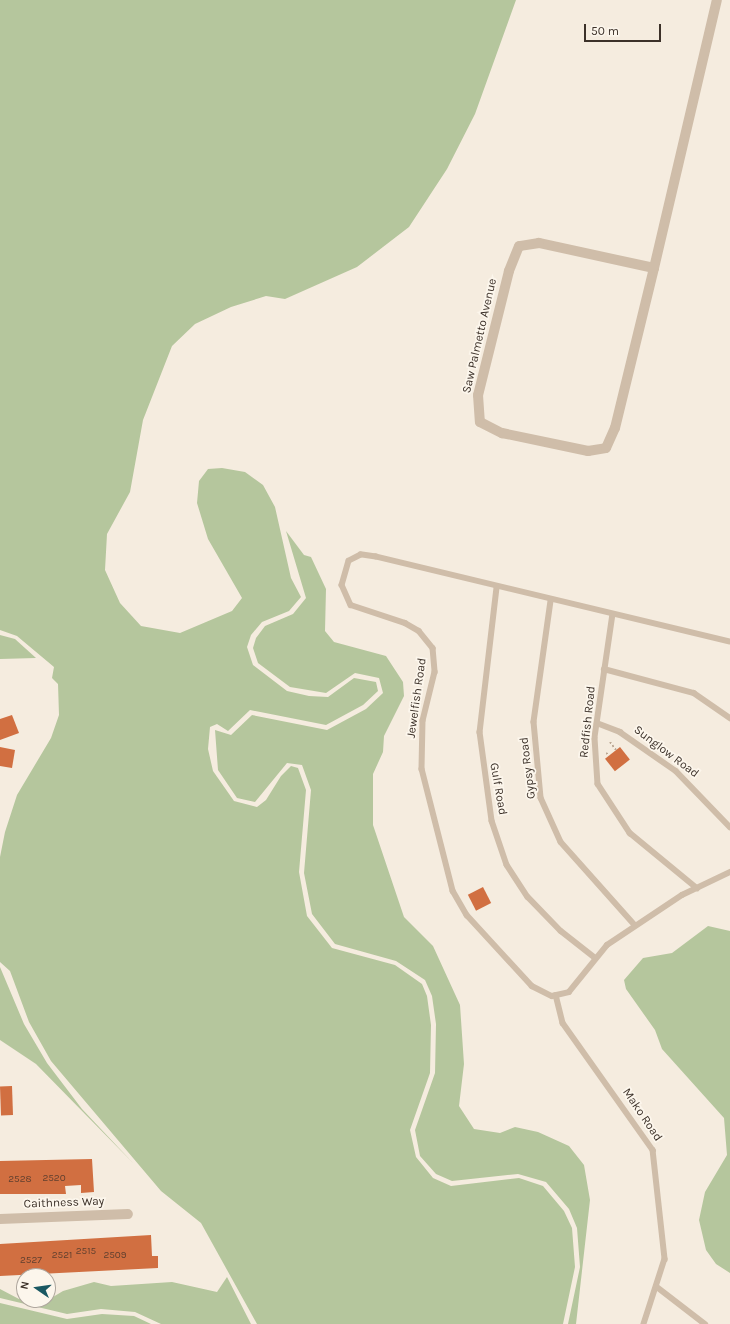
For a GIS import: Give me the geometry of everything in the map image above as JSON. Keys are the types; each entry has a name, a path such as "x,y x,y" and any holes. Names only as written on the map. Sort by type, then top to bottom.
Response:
{"street":[{"name":"Saw Palmetto Avenue","path":"654,268 539,243 519,246 509,271 478,395 480,422 502,433 549,443 588,451 606,448 615,428 654,268 717,0"},
{"name":"Caithness Way","path":"0,1219 128,1214"}],"lane":[{"name":"Jewelfish Road","path":"556,995 542,994 532,986 466,915 453,891 422,769 423,721 435,672 433,648 419,632 404,623 351,605 342,585 349,561 361,555 730,642"},
{"name":"Gulf Road","path":"498,588 480,732 492,821 507,865 528,898 561,931 594,957"},
{"name":"Gypsy Road","path":"551,600 534,722 541,798 561,842 635,925"},
{"name":"Redfish Road","path":"613,614 597,723 595,771 612,810 640,844 697,888"},
{"path":"604,669 694,693 730,718"},
{"name":"Sunglow Road","path":"597,723 620,732 676,771 730,827"},
{"path":"556,995 569,992 594,957 635,925 697,888 730,872"},
{"name":"Mako Road","path":"556,995 563,1023 653,1150 665,1259 644,1324"},
{"path":"657,1287 705,1324"}],"path":[{"path":"610,742 616,750"},
{"path":"606,752 609,756"}],"green space":[{"path":"0,0 516,0 475,114 447,169 409,227 357,267 285,299 266,296 231,307 195,324 172,346 143,420 130,492 107,534 105,570 120,603 141,626 180,633 232,611 242,598 208,539 197,503 199,481 208,469 222,468 245,472 263,485 275,507 291,578 301,597 289,611 262,622 251,635 247,647 253,665 287,691 309,696 328,697 354,678 376,682 378,691 363,705 326,725 250,710 228,731 217,724 210,727 208,749 213,771 234,801 257,807 266,800 281,776 291,766 298,768 306,790 299,872 307,916 332,948 395,965 422,984 427,996 431,1025 430,1073 410,1130 416,1157 433,1178 451,1186 519,1178 543,1186 564,1211 572,1228 575,1267 563,1324 257,1324 201,1223 161,1191 51,1061 29,1022 10,971 0,962 0,857 5,832 17,795 51,738 59,715 58,684 52,678 54,667 17,636 0,630"},
{"path":"286,531 304,555 311,557 326,589 325,631 334,642 386,656 403,682 404,696 384,736 383,752 373,774 373,825 404,917 433,946 460,1005 464,1064 459,1106 474,1129 500,1133 515,1127 538,1132 569,1146 584,1165 590,1200 576,1324 568,1324 580,1267 577,1228 569,1209 546,1182 518,1174 452,1181 436,1174 420,1156 415,1130 435,1073 436,1024 432,996 425,980 396,961 335,944 312,914 304,873 311,790 302,765 287,763 255,802 237,798 218,770 215,730 231,735 252,715 327,730 366,709 383,693 379,678 355,673 326,693 290,687 258,663 253,648 256,638 265,626 293,614 306,598"},
{"path":"0,635 15,639 36,658 0,659"},
{"path":"708,926 730,931 730,1273 716,1264 706,1250 699,1220 705,1192 727,1155 724,1118 662,1049 655,1030 626,989 624,980 643,958 672,953"},
{"path":"0,967 24,1024 47,1063 82,1109 134,1164 36,1064 0,1040"},
{"path":"227,1277 251,1324 161,1324 135,1312 101,1309 67,1314 42,1308 56,1308 56,1295 63,1291 94,1282 111,1286 172,1282 217,1292"},
{"path":"0,1289 16,1297 16,1302 0,1298"},
{"path":"0,1303 67,1319 102,1314 134,1316 151,1324 0,1324"}],"building":[{"path":"12,715 19,733 0,740 0,719"},
{"path":"0,747 15,750 12,768 0,766"},
{"path":"620,747 630,760 615,771 605,759"},
{"path":"483,887 491,903 476,911 468,895"},
{"path":"0,1086 12,1086 13,1115 1,1115"},
{"path":"92,1159 94,1192 81,1193 81,1185 65,1186 66,1194 0,1194 0,1161"},
{"path":"151,1235 152,1256 158,1256 158,1268 56,1273 56,1268 16,1268 16,1275 0,1276 0,1244"}]}
